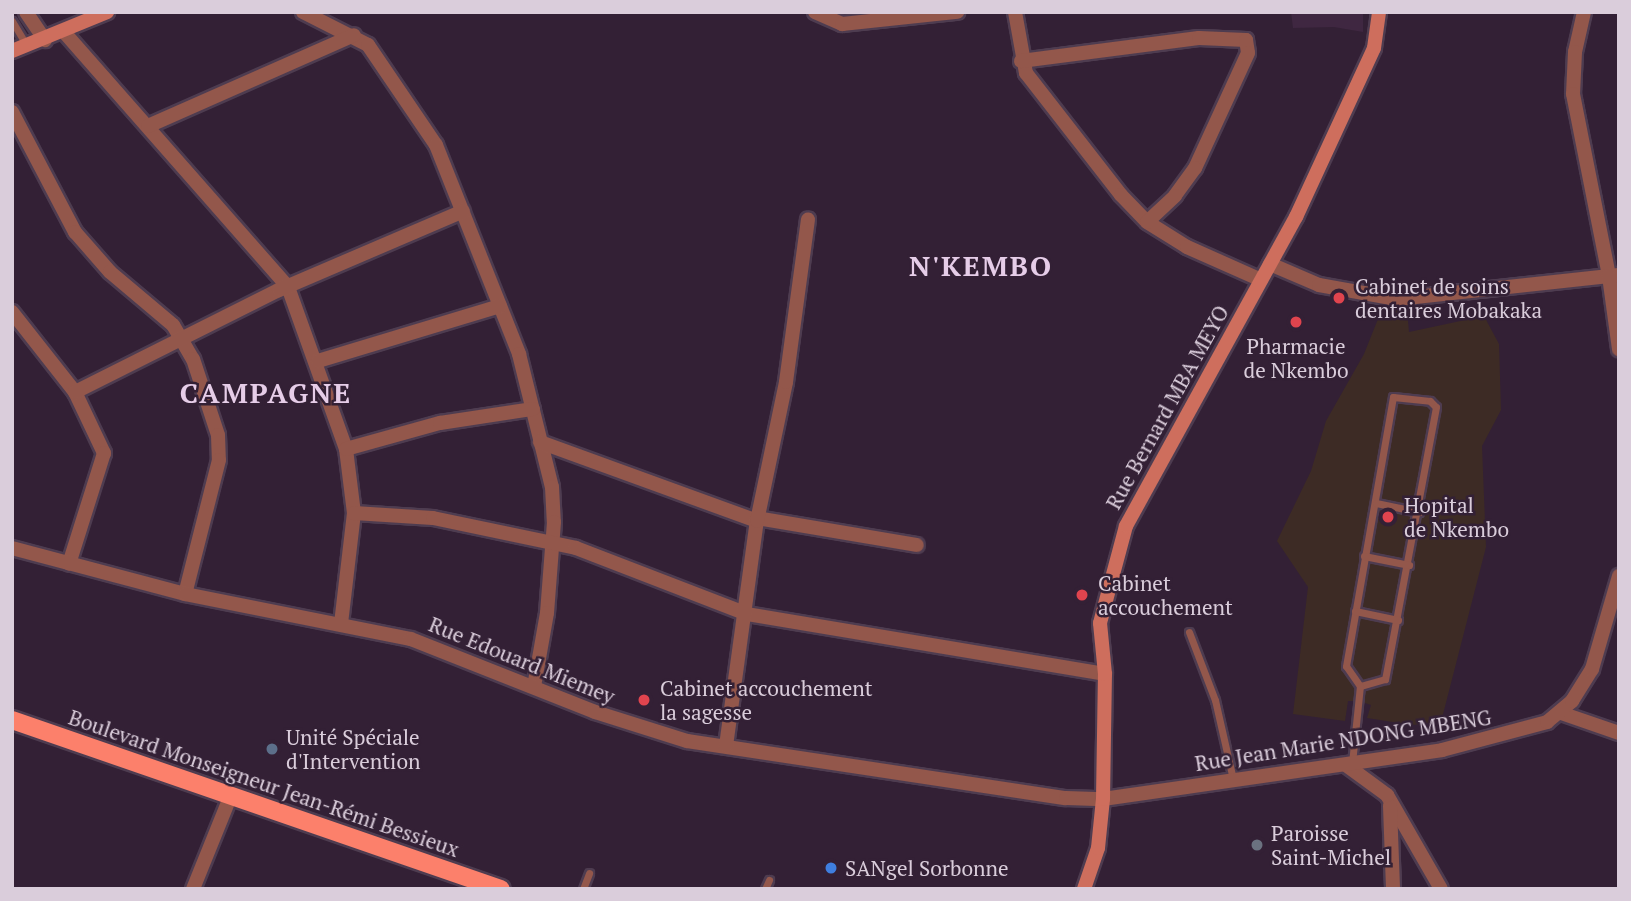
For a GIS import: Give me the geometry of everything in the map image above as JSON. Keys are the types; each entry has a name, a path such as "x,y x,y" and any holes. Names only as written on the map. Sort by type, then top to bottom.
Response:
{"main road":[{"path":"12,51 46,40 107,12"},
{"name":"Rue Bernard MBA MEYO","path":"1084,889 1098,848 1103,799 1105,674 1100,623 1126,526 1270,264 1374,48 1379,12"},
{"name":"Boulevard Monseigneur Jean-Rémi Bessieux","path":"12,720 501,889"}],"street":[{"path":"26,12 46,40"},
{"path":"303,12 354,35 368,45 390,72 436,145 500,306 533,409 552,487 553,543 534,687"},
{"path":"815,12 842,24 957,12"},
{"path":"1016,12 1021,61 1036,88 1093,162 1147,222 1187,247 1261,280"},
{"path":"1584,12 1575,52 1573,94 1614,275 1619,349"},
{"path":"64,32 288,287 318,361 346,449 354,513 341,623"},
{"path":"148,126 354,35"},
{"path":"1021,61 1199,38 1246,40 1248,53 1195,168 1175,196 1147,222"},
{"path":"12,112 75,232 110,272 149,302 186,340 212,412 219,460 186,594"},
{"path":"75,392 186,340 288,287 463,211"},
{"path":"726,746 747,614 757,520 786,382 808,219"},
{"path":"1270,264 1320,285 1397,299 1614,275"},
{"path":"318,361 500,306"},
{"path":"12,312 75,392 104,453 69,564"},
{"path":"346,449 440,422 533,409"},
{"path":"540,442 757,520 917,545"},
{"path":"354,513 411,514 553,543 747,614 1105,674"},
{"name":"Rue Edouard Miemey","path":"12,548 186,594 341,623 450,651 648,732 1066,798 1103,799"},
{"name":"Rue Jean Marie NDONG MBENG","path":"1103,799 1399,756 1485,741 1527,730 1561,713 1592,669 1614,621 1619,576"},
{"path":"1561,713 1619,733"},
{"path":"1393,889 1385,769 1399,756"},
{"path":"1348,764 1388,799 1441,889"},
{"path":"193,889 231,795"}],"lane":[{"path":"12,21 27,46"},
{"path":"1348,764 1360,687 1346,666 1393,397 1430,401 1436,407 1419,512 1385,679 1360,687"},
{"path":"1376,503 1419,512"},
{"path":"1364,556 1409,565"},
{"path":"1356,611 1398,620"},
{"path":"1189,632 1214,700 1233,779"},
{"path":"583,889 589,873"},
{"path":"765,889 769,880"}],"shaded area":[{"path":"1291,12 1363,12 1363,32 1334,27 1293,28"},
{"name":"Hopital de Nkembo","path":"1382,309 1407,310 1409,332 1484,316 1499,344 1501,410 1482,446 1486,547 1441,722 1412,725 1367,718 1371,705 1359,701 1348,701 1345,721 1293,714 1308,587 1277,541 1311,471 1326,421 1364,354"}],"place":[{"name":"Cabinet de soins dentaires Mobakaka","path":"1339,298"},
{"name":"Pharmacie de Nkembo","path":"1296,322"},
{"name":"Hopital de Nkembo","path":"1388,517"},
{"name":"Cabinet accouchement","path":"1082,595"},
{"name":"Cabinet accouchement la sagesse","path":"644,700"},
{"name":"Unité Spéciale d'Intervention","path":"272,749"},
{"name":"Paroisse Saint-Michel","path":"1257,845"},
{"name":"SANgel Sorbonne","path":"831,868"}],"district":[{"name":"N'KEMBO","path":"981,266"},
{"name":"CAMPAGNE","path":"266,393"}]}
